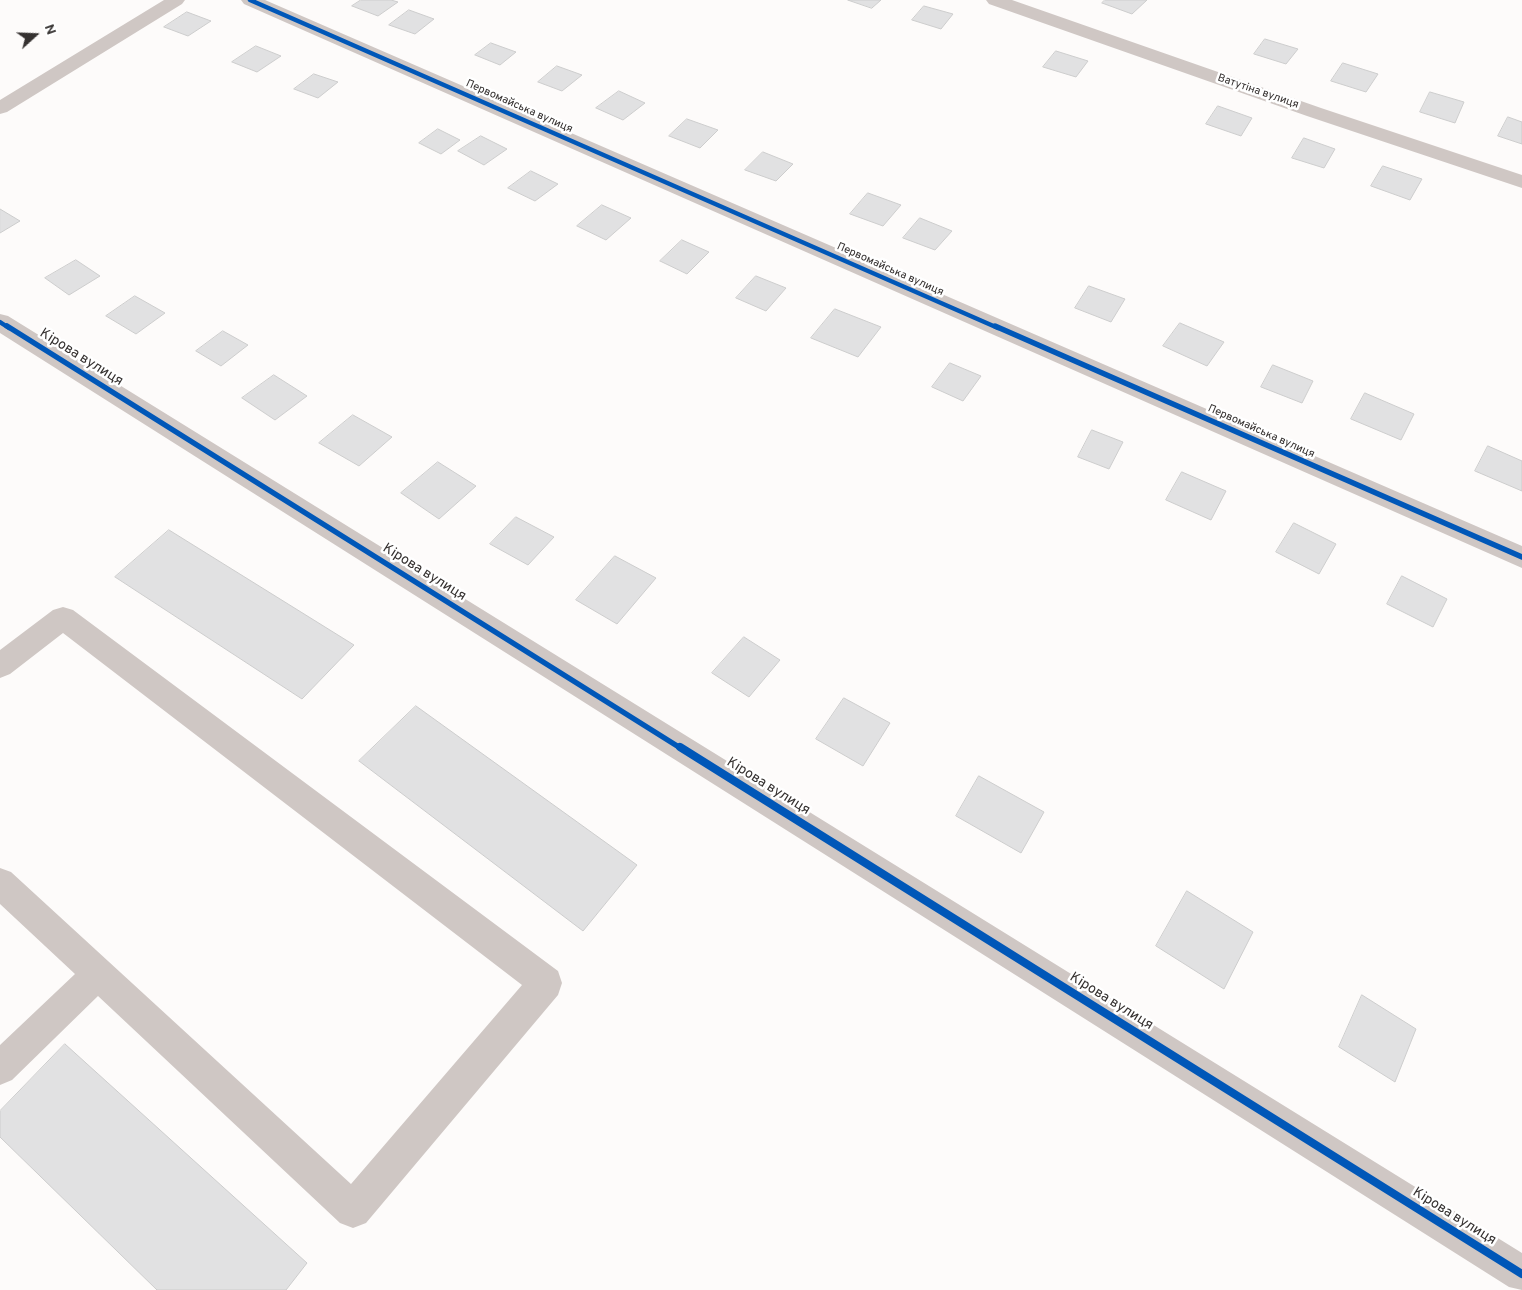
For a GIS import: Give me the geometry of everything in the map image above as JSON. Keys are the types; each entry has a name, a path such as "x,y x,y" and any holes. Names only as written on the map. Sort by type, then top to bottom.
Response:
{"street":[{"path":"0,108 176,0"},
{"name":"Первомайська вулиця","path":"250,0 1522,558"},
{"name":"Ватутіна вулиця","path":"995,0 1305,109 1522,182"},
{"name":"Кірова вулиця","path":"0,322 1522,1274"},
{"path":"0,666 63,618 546,983 352,1210 0,883"},
{"path":"0,1068 98,974"}],"building":[{"path":"361,0 391,0 398,2 378,16 352,6"},
{"path":"848,0 881,0 872,8"},
{"path":"1105,0 1147,0 1132,14 1102,3"},
{"path":"924,6 953,14 941,29 912,20"},
{"path":"409,10 434,19 415,34 389,25"},
{"path":"187,12 211,21 188,36 164,27"},
{"path":"1265,39 1298,49 1286,64 1254,54"},
{"path":"491,43 516,52 500,65 475,55"},
{"path":"256,46 281,56 257,72 232,62"},
{"path":"1056,51 1088,61 1076,77 1043,67"},
{"path":"1343,63 1378,74 1366,92 1331,81"},
{"path":"557,66 582,75 562,91 538,82"},
{"path":"314,74 338,82 318,98 294,89"},
{"path":"619,91 645,103 623,120 596,108"},
{"path":"1430,92 1464,102 1455,123 1420,112"},
{"path":"1218,106 1252,118 1241,136 1206,124"},
{"path":"1508,117 1522,122 1522,144 1498,136"},
{"path":"687,119 718,130 700,148 669,136"},
{"path":"438,129 460,140 441,154 419,143"},
{"path":"481,136 507,149 484,165 458,151"},
{"path":"1304,138 1335,149 1324,168 1292,158"},
{"path":"763,152 793,164 776,181 745,170"},
{"path":"1383,166 1422,179 1410,200 1371,186"},
{"path":"531,171 558,184 535,201 508,188"},
{"path":"868,193 901,205 883,226 850,214"},
{"path":"602,205 631,218 606,240 577,226"},
{"path":"0,209 20,221 0,233"},
{"path":"920,218 952,231 935,250 903,238"},
{"path":"682,240 709,252 687,274 660,261"},
{"path":"76,260 100,276 69,295 45,278"},
{"path":"756,276 786,288 766,311 736,298"},
{"path":"1089,286 1125,299 1111,322 1075,308"},
{"path":"135,296 165,313 136,334 106,316"},
{"path":"835,309 881,327 858,357 811,338"},
{"path":"1180,323 1224,342 1207,366 1163,346"},
{"path":"223,331 248,345 221,366 196,351"},
{"path":"950,363 981,376 963,401 932,387"},
{"path":"1273,365 1313,381 1302,403 1261,387"},
{"path":"274,375 307,396 275,420 242,398"},
{"path":"1365,393 1414,414 1401,440 1351,419"},
{"path":"353,415 392,437 359,466 319,443"},
{"path":"1092,430 1123,442 1109,469 1078,457"},
{"path":"1488,446 1522,461 1522,491 1475,471"},
{"path":"438,462 476,486 439,519 401,493"},
{"path":"1182,472 1226,491 1211,520 1166,500"},
{"path":"516,517 554,537 528,565 490,544"},
{"path":"1294,523 1336,544 1319,574 1276,552"},
{"path":"169,530 354,645 302,699 115,577"},
{"path":"615,556 656,578 617,624 576,600"},
{"path":"1402,576 1447,599 1433,627 1387,604"},
{"path":"744,637 780,660 749,697 712,673"},
{"path":"844,698 890,723 863,766 816,739"},
{"path":"416,706 637,865 583,931 359,761"},
{"path":"979,776 1044,812 1021,853 956,816"},
{"path":"1187,891 1253,932 1224,989 1156,946"},
{"path":"1362,995 1416,1029 1395,1082 1339,1047"},
{"path":"65,1044 307,1263 286,1290 157,1290 0,1137 0,1111"}],"cycle path":[{"path":"250,0 1522,557"},
{"path":"0,322 1522,1274"}]}
